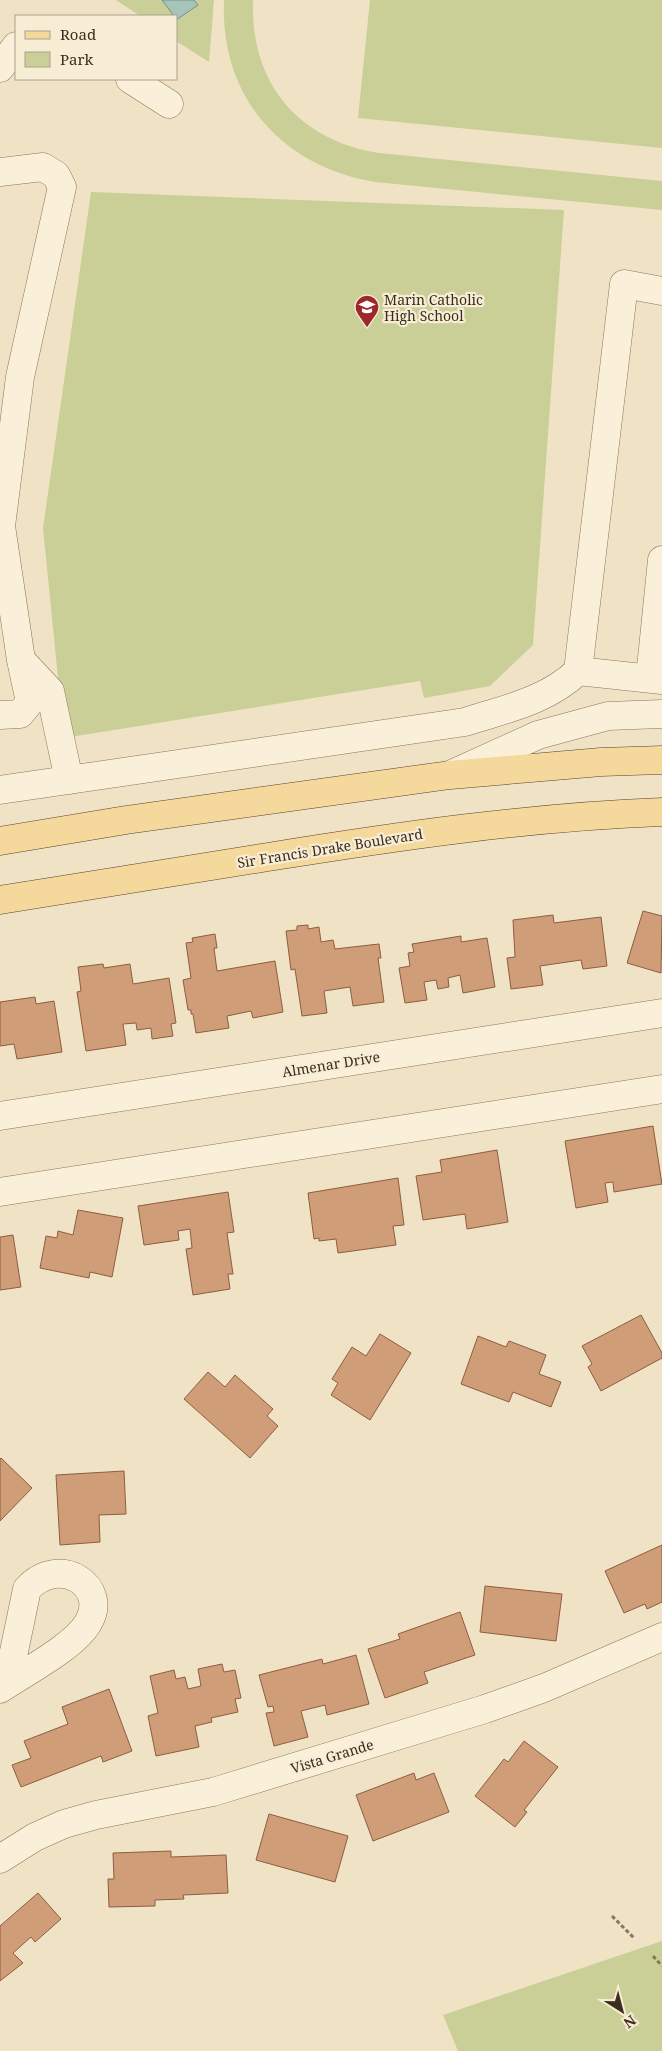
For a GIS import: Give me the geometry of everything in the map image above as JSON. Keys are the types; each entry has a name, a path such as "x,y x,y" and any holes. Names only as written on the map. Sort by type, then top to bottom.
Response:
{"main road":[{"path":"0,841 126,820 450,775 601,762 662,760"},
{"name":"Sir Francis Drake Boulevard","path":"0,900 397,836 604,814 662,812"}],"street":[{"path":"0,68 15,47"},
{"path":"132,80 169,104"},
{"path":"0,172 43,167 56,175 62,187 10,376 1,526 21,660 30,702 20,714 0,715"},
{"path":"0,790 465,722 535,700 565,684 578,671 624,284 662,291"},
{"path":"578,671 656,679 662,560"},
{"path":"21,660 50,691 69,780"},
{"path":"450,775 538,735 608,716 662,714"},
{"name":"Almenar Drive","path":"0,1116 662,1013"},
{"path":"0,1192 662,1089"},
{"name":"Vista Grande","path":"2,1855 49,1829 72,1821 213,1792 485,1709 573,1676 662,1637"}],"path":[{"path":"612,1916 635,1939"},
{"path":"653,1956 662,1966"}],"green space":[{"path":"116,0 214,0 209,62 178,42 178,15 138,15"},
{"path":"224,0 253,0 254,30 260,57 270,81 284,102 302,120 324,135 350,146 379,153 662,181 662,210 375,182 341,174 311,160 285,143 263,121 245,96 233,67 225,35"},
{"path":"370,0 662,0 662,148 358,118"},
{"path":"91,192 564,210 533,645 490,686 424,698 420,681 64,738 43,528"},
{"path":"662,1941 662,2051 458,2051 443,2015"}],"water":[{"path":"162,0 194,0 198,5 178,19 178,15 173,15"}],"building":[{"path":"643,911 662,916 661,973 627,963"},
{"path":"553,915 554,923 601,917 607,966 583,969 581,960 540,966 543,985 511,989 507,958 515,957 513,920"},
{"path":"308,925 308,929 319,927 321,942 333,940 335,949 379,944 381,958 378,958 384,1002 353,1006 350,987 324,991 327,1013 302,1016 295,969 291,970 286,931 297,930 297,926"},
{"path":"215,934 217,948 214,948 217,971 275,961 283,1012 253,1018 251,1011 227,1016 229,1028 196,1033 193,1014 191,1014 191,1010 188,1010 183,980 191,978 186,943 193,942 192,938"},
{"path":"461,936 461,942 487,938 495,987 463,993 460,975 448,978 449,987 438,989 436,980 424,982 427,1000 405,1003 399,968 410,966 408,953 414,952 412,944"},
{"path":"103,964 104,968 130,964 133,984 169,978 176,1023 171,1024 173,1036 152,1039 151,1028 137,1030 136,1023 123,1024 126,1045 86,1051 77,992 81,991 78,967"},
{"path":"35,997 36,1004 54,1001 62,1052 17,1059 14,1044 0,1046 0,1002"},
{"path":"653,1126 662,1184 614,1192 613,1182 605,1183 608,1202 576,1208 565,1141"},
{"path":"497,1150 508,1222 467,1229 465,1214 423,1220 416,1176 442,1172 440,1160"},
{"path":"398,1178 404,1225 393,1226 396,1245 338,1253 336,1239 319,1241 319,1238 314,1239 308,1193"},
{"path":"228,1192 234,1232 227,1233 233,1274 228,1274 230,1289 193,1295 186,1249 192,1248 190,1229 178,1231 179,1240 144,1245 138,1206"},
{"path":"78,1210 123,1218 112,1277 90,1272 89,1278 40,1268 46,1236 57,1238 58,1231 73,1235"},
{"path":"13,1235 21,1287 0,1290 0,1237"},
{"path":"641,1315 662,1353 662,1358 601,1391 588,1367 592,1364 582,1346"},
{"path":"380,1334 411,1353 370,1420 331,1395 338,1383 332,1379 352,1347 366,1356"},
{"path":"478,1336 506,1347 509,1341 546,1355 539,1374 561,1382 551,1407 513,1392 509,1402 461,1384"},
{"path":"208,1372 225,1387 235,1375 273,1409 267,1416 278,1426 250,1458 184,1399"},
{"path":"0,1459 32,1488 0,1521"},
{"path":"124,1471 126,1514 99,1515 100,1542 60,1545 56,1475"},
{"path":"662,1545 662,1602 647,1609 645,1604 624,1613 605,1571"},
{"path":"485,1586 562,1594 556,1641 480,1632"},
{"path":"460,1612 475,1655 424,1672 428,1683 385,1698 368,1649 400,1639 398,1634"},
{"path":"356,1655 369,1704 327,1715 325,1705 301,1711 308,1737 274,1746 266,1713 274,1712 273,1706 268,1707 259,1675 322,1659 323,1664"},
{"path":"222,1664 224,1672 235,1670 241,1698 235,1699 238,1712 211,1718 212,1722 195,1726 199,1747 156,1756 148,1716 158,1713 150,1676 174,1670 176,1679 185,1677 188,1689 201,1686 198,1669"},
{"path":"109,1689 132,1751 103,1762 101,1756 21,1787 12,1765 31,1758 24,1741 68,1724 62,1707"},
{"path":"524,1741 558,1767 524,1810 527,1812 515,1827 475,1796 504,1759 508,1762"},
{"path":"414,1773 416,1780 434,1773 449,1812 373,1841 356,1795"},
{"path":"269,1814 348,1836 335,1882 256,1860"},
{"path":"171,1851 171,1857 226,1855 228,1893 183,1895 184,1899 155,1900 155,1906 109,1907 108,1879 114,1879 113,1853"},
{"path":"38,1893 61,1919 35,1942 31,1937 13,1953 23,1963 0,1981 0,1926"}],"place":[{"name":"Marin Catholic High School","path":"367,328"}]}
